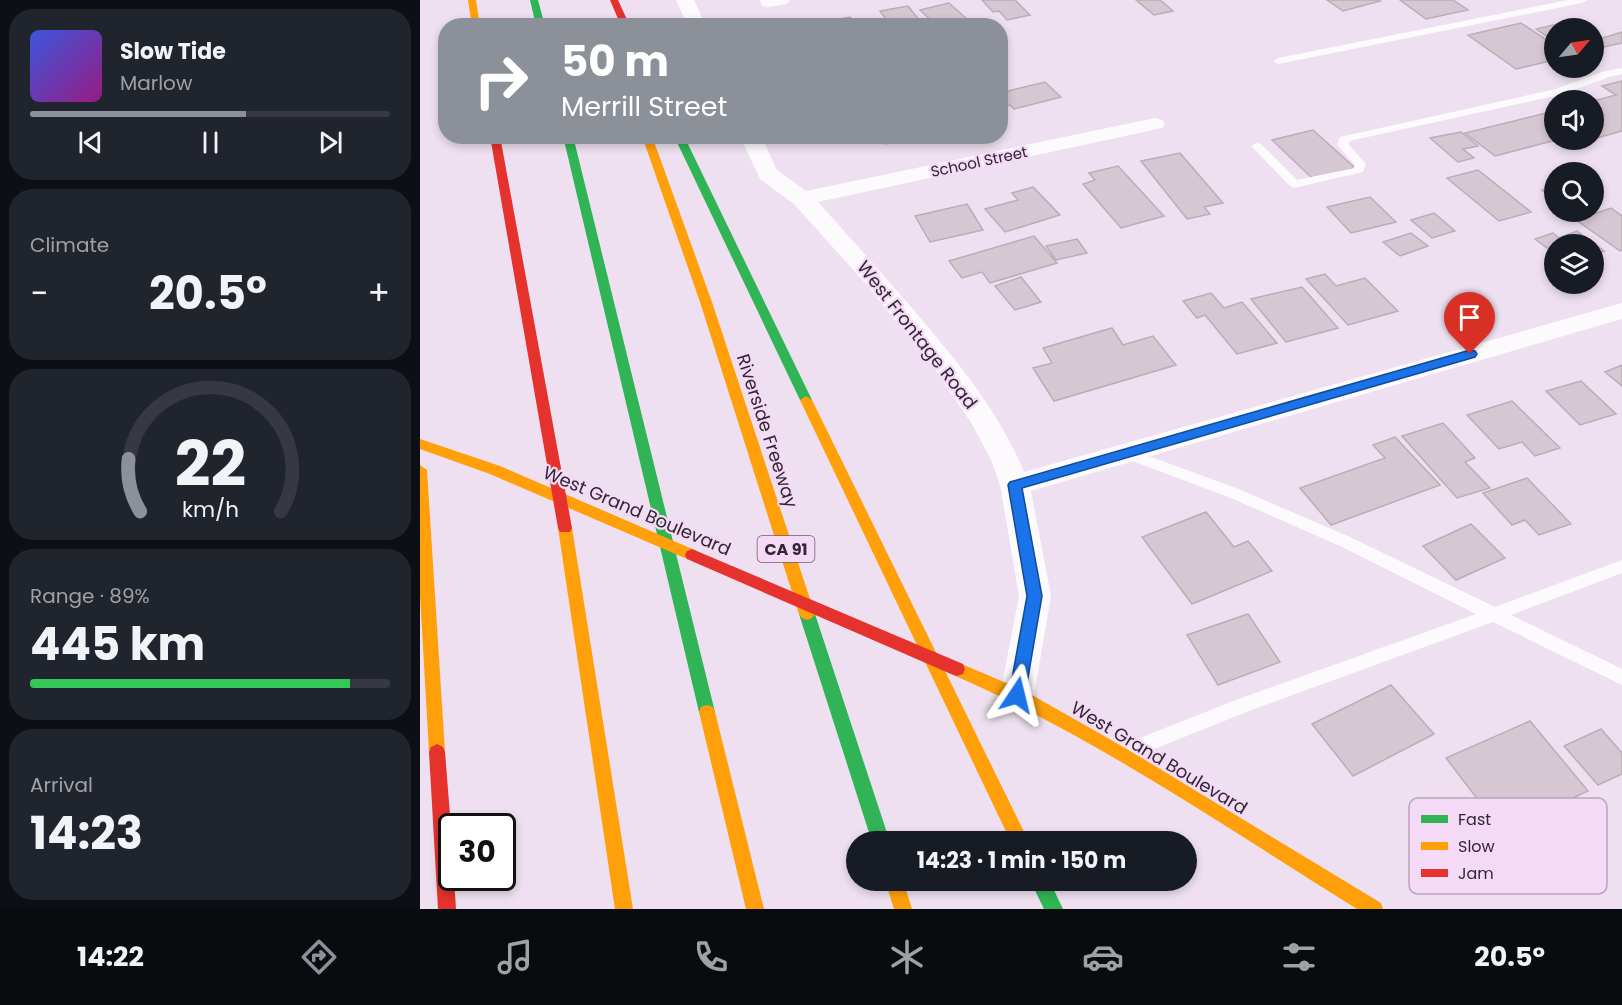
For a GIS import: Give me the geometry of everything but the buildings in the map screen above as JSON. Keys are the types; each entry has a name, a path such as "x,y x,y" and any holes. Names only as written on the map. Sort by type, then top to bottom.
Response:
{"main road":[{"path":"472,0 475,18"},
{"path":"534,0 539,18"},
{"path":"614,0 622,18"},
{"path":"496,144 565,526 624,909"},
{"path":"570,144 755,909"},
{"name":"Riverside Freeway","path":"650,144 706,302 877,831"},
{"path":"683,144 767,323 1015,831"},
{"name":"West Grand Boulevard","path":"420,444 495,470 1017,695 1121,754 1374,909"},
{"path":"420,470 447,909"},
{"path":"897,891 903,909"},
{"path":"1045,891 1054,909"}],"street":[{"path":"685,0 693,18"},
{"name":"School Street","path":"802,199 1155,124"},
{"name":"West Frontage Road","path":"754,144 768,174 802,199 874,278 945,365 984,420 1015,485 1035,596 1017,695"},
{"path":"1015,485 1622,311"}],"lane":[{"path":"1278,61 1582,0"},
{"path":"1257,146 1293,184 1359,170 1360,164 1343,145 1344,139 1558,92 1606,74 1622,71"},
{"path":"1127,453 1236,494 1324,532 1498,615 1622,678"},
{"path":"1121,754 1243,704 1498,615 1622,566"}],"traffic: fast":[{"path":"534,0 539,18"},
{"path":"570,144 707,712"},
{"path":"683,144 806,400"},
{"path":"807,614 877,831"},
{"path":"1045,891 1054,909"}],"traffic: slow":[{"path":"472,0 475,18"},
{"path":"650,144 706,302 807,614"},
{"path":"806,400 1015,831"},
{"path":"420,444 495,470 692,555"},
{"path":"420,470 437,752"},
{"path":"565,528 624,909"},
{"path":"957,669 1017,695 1121,754 1374,909"},
{"path":"707,712 755,909"},
{"path":"897,891 903,909"}],"traffic: jam":[{"path":"614,0 622,18"},
{"path":"496,144 565,528"},
{"path":"692,555 957,669"},
{"path":"437,752 447,909"}],"route":[{"path":"1017,695 1035,596 1015,485 1470,354"}]}
